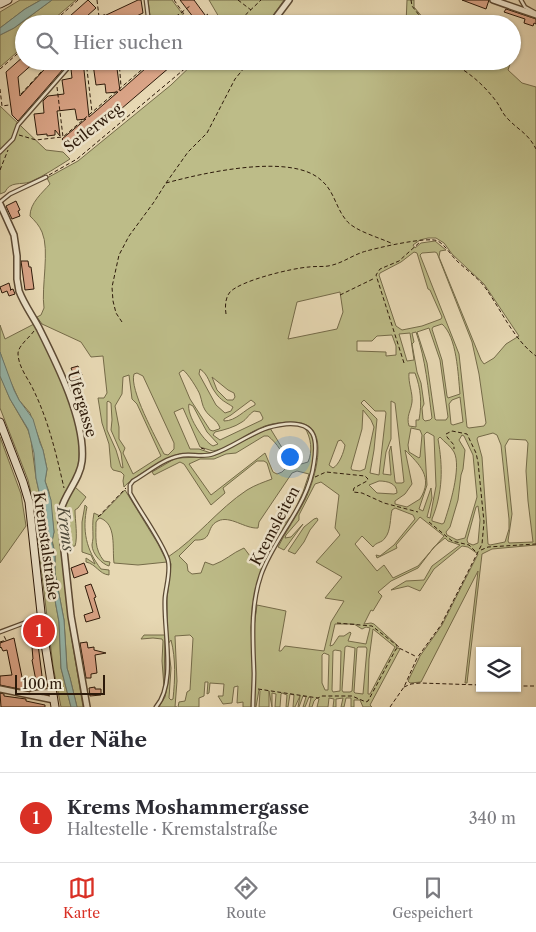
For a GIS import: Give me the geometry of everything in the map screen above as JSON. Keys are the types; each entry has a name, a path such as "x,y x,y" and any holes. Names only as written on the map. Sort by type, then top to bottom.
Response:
{"main road":[{"path":"0,4 8,0"},
{"name":"Kremstalstraße","path":"0,422 29,502 54,704"}],"street":[{"path":"278,15 289,0"},
{"path":"493,0 536,14"},
{"name":"Ufergasse","path":"0,203 15,240 19,291 62,378 80,433 82,459 80,470 62,506 61,524 71,616 87,707"},
{"path":"0,689 28,695 54,704"},
{"path":"28,695 52,691"}],"lane":[{"path":"146,0 148,15"},
{"path":"521,0 525,7 536,14"},
{"path":"0,152 13,139 18,125 66,70"},
{"path":"0,203 10,194 46,177"},
{"name":"Kremsleiten","path":"129,489 133,481 176,456 208,455 230,447 271,426 292,424 308,427 314,436 316,452 311,480 296,515 285,530 262,574 257,590 252,627 253,707"},
{"path":"129,489 168,562 165,598 166,682 164,696 156,707"},
{"path":"1,631 42,616"}],"path":[{"path":"61,15 78,0"},
{"path":"97,0 99,15"},
{"path":"174,0 184,15"},
{"path":"238,0 251,10"},
{"path":"246,15 261,0"},
{"path":"411,0 412,6 419,15"},
{"path":"178,15 190,6"},
{"path":"0,69 15,56"},
{"path":"21,94 43,70"},
{"path":"87,70 92,112"},
{"path":"120,70 122,87"},
{"path":"15,133 36,140 63,137 142,70"},
{"name":"Seilerweg","path":"46,177 77,159 184,70"},
{"path":"122,322 114,307 112,287 119,255 129,236 188,152 207,133 235,79 242,70"},
{"path":"464,70 476,79 498,102 507,118 524,131 532,140 536,149"},
{"path":"56,82 63,137"},
{"path":"0,89 2,106 9,105"},
{"path":"0,170 13,139"},
{"path":"166,183 248,166 299,169 312,173 323,181 347,222 356,228 394,244"},
{"path":"226,314 225,304 230,293 239,286 253,280 308,267 327,267 341,263 362,252 394,244 436,240 483,285 518,336 530,352 536,356"},
{"path":"404,363 376,278 377,271 399,261 421,242"},
{"path":"340,295 376,278"},
{"path":"38,327 18,353 24,374 45,414 52,434 66,496"},
{"path":"390,707 404,688 418,658 441,625 482,544 484,522 476,453 467,434 452,431 446,434 454,445 454,449"},
{"path":"311,480 326,472 365,476 368,481 354,488 353,492 362,493 384,503 418,512"},
{"path":"98,517 124,489 129,489"},
{"path":"429,522 452,541 469,545 478,554"},
{"path":"480,550 488,547 536,544"},
{"path":"337,623 372,626 399,648 416,655 418,658"},
{"path":"0,642 6,640 1,631"},
{"path":"254,688 318,698 322,696 352,696 366,702 396,649 399,648"},
{"path":"404,688 411,684 420,683 476,685"},
{"path":"521,686 536,686"}],"shaded area":[{"path":"20,0 41,0 15,15 0,28 0,12"},
{"path":"52,0 76,0 58,15 32,15"},
{"path":"148,0 172,0 183,15 150,15"},
{"path":"209,0 284,0 273,15 218,15"},
{"path":"407,0 414,0 414,7 421,15 406,15"},
{"path":"14,28 15,54 0,67 0,35"},
{"path":"187,70 508,70 522,83 536,87 536,545 492,549 482,554 467,683 465,683 478,571 421,682 410,683 408,681 420,656 442,625 478,554 468,547 462,546 434,569 420,591 408,586 391,590 406,581 424,580 432,566 460,545 445,538 436,546 444,536 420,517 396,545 397,548 377,558 376,555 380,556 394,545 415,519 413,515 395,508 392,510 388,532 384,540 373,547 362,536 355,544 377,571 384,565 393,578 418,566 431,551 418,568 391,581 378,592 382,596 373,611 371,610 364,624 374,624 400,649 370,705 372,707 363,707 360,700 354,700 354,707 351,707 351,698 346,698 344,707 341,707 343,698 336,699 336,707 333,707 334,699 329,698 328,707 317,707 319,699 317,698 312,707 309,707 311,698 309,697 305,707 303,707 306,697 303,696 298,707 300,696 295,707 293,707 294,695 290,694 288,707 286,707 287,695 282,693 280,707 275,707 276,694 272,693 272,707 269,691 269,707 259,707 259,690 256,707 254,707 254,627 257,605 286,611 279,651 285,646 324,651 331,622 344,601 325,598 342,577 316,562 340,535 335,528 339,495 321,482 315,484 299,515 299,520 285,538 291,537 303,524 284,550 278,547 312,484 318,452 318,442 315,434 310,427 297,422 272,424 257,429 228,446 213,451 200,447 183,408 174,412 190,449 199,449 211,453 184,453 174,456 142,473 124,487 124,475 113,470 111,467 109,444 102,423 98,398 104,398 107,393 103,356 91,357 81,342 42,324 37,317 41,315 44,308 45,249 42,232 30,216 32,207 37,198 50,184 47,178 78,161","holes":["428,238 436,238 444,243 452,254 484,284 519,336 506,344 494,358 484,364 439,257 440,251 446,250 435,241 421,243 415,248 413,245 420,240","414,252 417,253 428,289 442,317 441,319 422,326 402,330 396,326 379,275","422,253 437,253 472,342 479,374 486,423 484,426 467,427 459,354 420,255","340,292 343,312 337,329 288,339 297,302","442,324 447,330 454,347 460,394 448,398 442,360 432,329","429,328 440,360 448,417 446,420 435,419 427,363 417,332","416,332 426,375 432,418 430,420 425,421 423,419 422,408 424,404 421,383 412,344 414,342 412,333","410,333 414,360 407,361 399,334","392,335 396,346 396,355 386,356 386,352 357,351 357,341 372,341 377,336","200,369 217,395 233,407 231,411 225,413 216,405 199,374","183,370 199,393 205,410 220,428 213,431 210,430 190,399 179,373","137,373 143,376 174,443 174,449 168,455 164,454 135,391 134,374","409,373 415,373 420,390 421,402 419,420 416,420 416,427 409,426 408,422 412,402","129,375 132,399 137,404 161,456 133,474 123,453 125,448 119,439 115,406 122,394 123,377","212,377 234,393 235,397 233,400 227,400 217,390","460,397 463,422 451,424 449,404 452,400","251,400 255,403 255,405 236,417 224,421 224,419","364,400 375,411 385,411 386,413 379,475 370,473 377,419 361,403","108,401 111,403 111,430 121,453 123,468 121,467 107,430","391,401 395,403 404,482 396,483 395,481 391,446 389,452 391,475 383,474 386,452 391,439","189,404 193,406 207,432 218,444 213,446 209,443 200,433 193,420","363,410 374,427 365,469 360,471 352,470 362,429","254,411 260,412 263,418 220,440 213,435 215,432 244,421","411,428 420,430 422,435 419,458 409,452 408,445","427,432 434,436 436,486 430,518 427,517 432,498 431,488 423,511 419,509 427,485 424,435","493,433 497,435 501,445 509,529 505,542 490,545 488,544 482,457 478,437","462,435 473,455 477,497 465,538 457,540 447,535 446,532 450,527 458,500 465,450 459,440","440,437 454,452 457,467 451,498 444,523 442,524 432,521 440,489 441,460 438,439","509,439 526,440 528,443 526,471 528,501 533,542 509,543 512,514 505,446","341,440 345,445 342,455 333,468 329,465 338,441","405,450 420,466 426,484 420,499 407,507 395,504 395,501 405,494 412,484","379,481 388,482 397,490 397,493 377,493 369,485","478,506 480,520 478,543 473,545 468,543 467,540 476,507","335,624 354,624 362,629 370,628 366,644 348,641 350,632 344,636 339,636 333,645 330,646","373,629 395,647 370,694 368,694 369,659","347,646 355,648 352,691 343,692 345,647","366,647 363,694 355,693 357,648","335,650 341,651 340,691 333,692 332,690 333,651","324,653 329,655 328,690 325,690 322,683 322,655"]},
{"path":"0,106 46,150 63,152 70,159 35,180 10,186 5,192 0,194"},
{"path":"34,324 59,375 73,413 77,432 78,467 74,479 61,501 58,516 68,616 83,707 77,707 67,668 64,620 55,573 55,553 52,540 54,532 49,492 45,481 47,469 43,450 30,413 19,400 0,352 0,325 5,339"},
{"path":"0,375 10,399 28,430 31,440 36,478 48,532 50,573 59,622 61,668 71,707 61,707 53,666 33,501 28,480 0,408"},
{"path":"270,428 291,467 308,462 310,458 311,445 305,428 310,431 314,443 313,464 309,480 295,514 284,529 264,565 256,589 251,627 253,673 251,707 243,707 243,702 237,703 238,686 234,687 232,703 223,704 218,696 223,696 224,684 210,683 209,693 207,694 208,682 205,682 204,696 199,698 199,707 178,707 179,702 185,701 187,692 190,690 193,638 190,635 175,636 177,681 175,707 159,707 165,697 168,682 167,599 171,564 168,557 236,498 250,488 272,479 267,463 257,461 223,488 225,493 211,505 184,464 180,462 154,475 152,472 176,458 215,455","holes":["264,436 268,436 282,454 287,467 282,472 277,474 273,472 265,453 211,495 189,464 200,459 214,459 226,454 236,453","297,471 309,474 293,514 279,529 264,557 259,562 250,556 244,548 213,565 205,562 201,573 192,574 188,571 187,564 179,556 195,540 205,538 214,524 223,520 258,528 259,522 292,473","171,640 175,677 173,699 171,700 169,698 171,668 168,644"]},
{"path":"0,437 21,494 26,526 0,563"},
{"path":"75,487 86,497 75,510 75,546 66,547 64,516 67,503"},
{"path":"125,490 167,562 138,565 114,563 113,537 109,525 100,518 96,522 97,547 104,561 110,562 109,566 96,555 92,548 94,513 100,516"},
{"path":"85,505 87,507 86,540 96,562 101,569 109,570 109,575 86,562 86,558 95,564 91,555 82,552 82,522"},
{"path":"317,518 318,520 295,554 288,551 304,527"},
{"path":"144,635 165,635 164,687 163,641 162,639 153,638 141,639"}],"water":[{"path":"41,0 52,0 32,15 17,15"},
{"path":"15,17 15,27 0,35 0,28"},
{"name":"Krems","path":"0,352 14,390 33,419 43,450 47,469 45,481 51,500 54,532 52,542 55,553 55,573 64,620 67,668 77,707 71,707 61,668 59,622 50,573 48,532 36,478 34,453 28,429 10,399 0,376"}],"building":[{"path":"88,0 96,8 88,15 71,15"},
{"path":"141,0 143,13 139,15 106,15"},
{"path":"180,0 194,0 205,15 192,15"},
{"path":"462,0 489,0 486,9"},
{"path":"506,9 536,19 536,24 534,23 533,26 524,23 525,19 521,18 521,15 504,12"},
{"path":"15,64 15,70 26,70 18,77 20,96 44,70 62,70 18,121 12,115 6,72"},
{"path":"71,70 84,70 89,117 118,92 106,93 105,84 96,85 94,70 117,70 120,91 144,70 166,70 72,151 62,139 86,119 77,120 75,109 57,111 60,136 55,130 55,135 47,136 47,134 37,135 34,114 44,113 43,101 48,96 64,94 62,80 72,78"},
{"path":"16,201 20,210 18,211 20,216 12,219 6,206"},
{"path":"21,261 28,261 29,267 31,267 34,289 25,290"},
{"path":"9,283 11,290 13,289 15,294 9,296 7,291 2,293 0,287"},
{"path":"78,366 82,375 78,377 80,384 72,388 68,377 74,375 71,368"},
{"path":"84,563 88,573 74,578 71,568"},
{"path":"91,584 96,597 94,598 100,618 86,622 84,615 93,612 85,586"},
{"path":"14,638 23,682 36,681 32,660 32,647 38,644 42,676 40,677 41,688 29,691 0,685 0,676 12,675 7,650 3,651 0,648 0,643"},
{"path":"87,642 88,648 94,647 94,650 106,653 95,655 97,673 91,674 91,678 86,678 80,643"},
{"path":"95,687 95,689 101,689 101,695 90,696 89,688"},
{"path":"0,693 4,694 4,696 26,699 26,701 45,705 45,707 1,707"}],"place":[{"name":"Krems Moshammergasse","path":"39,631"}]}
